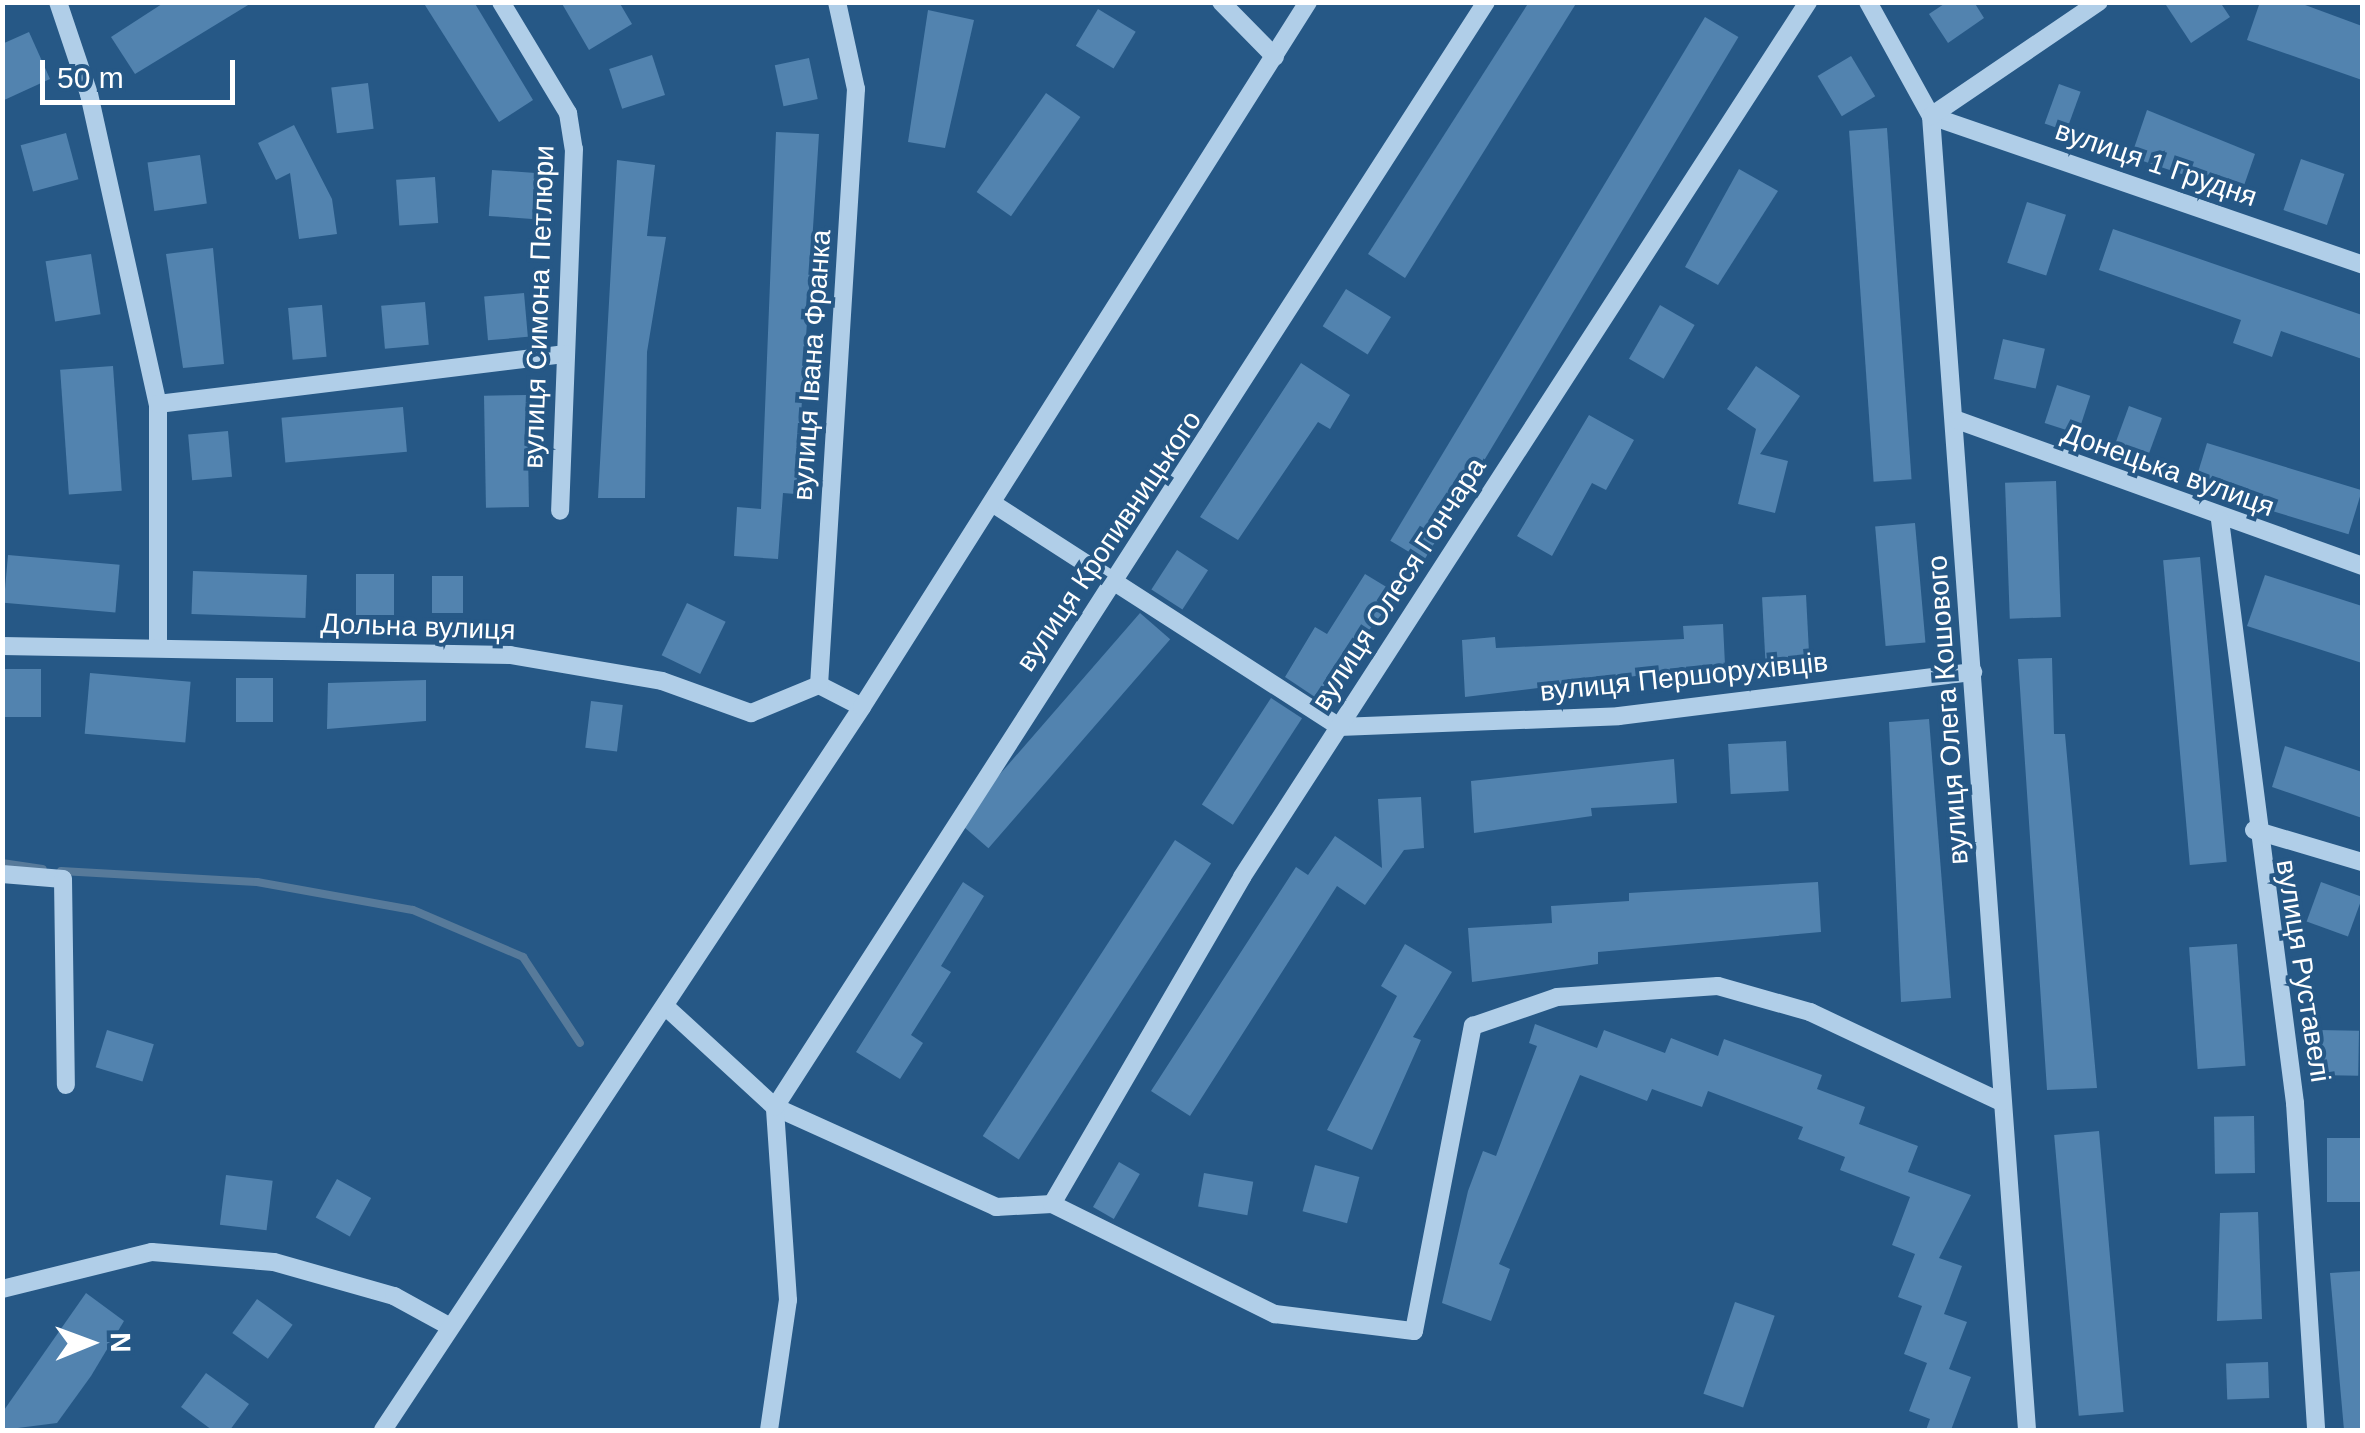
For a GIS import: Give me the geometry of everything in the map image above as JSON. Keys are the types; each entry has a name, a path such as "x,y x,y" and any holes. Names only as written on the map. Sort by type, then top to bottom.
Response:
{"street":[{"path":"58,2 89,94 158,404 158,647"},
{"name":"вулиця Симона Петлюри","path":"501,2 568,113 560,512"},
{"name":"вулиця Івана Франка","path":"819,685 856,90 837,2"},
{"path":"1221,2 1275,57"},
{"path":"383,1430 445,1324 665,1006 862,706 1308,2"},
{"name":"вулиця Кропивницького","path":"775,1107 1486,2"},
{"name":"вулиця Олеся Гончара","path":"1052,1204 1339,727 1808,2"},
{"name":"вулиця Олега Кошового","path":"1868,2 1931,116 1957,420 2001,1102 2028,1430"},
{"path":"1931,116 2099,2"},
{"name":"вулиця 1 Грудня","path":"1931,116 2362,264"},
{"path":"158,404 566,354"},
{"name":"Донецька вулиця","path":"1957,420 2220,520 2362,566"},
{"path":"992,503 1115,578 1339,727"},
{"name":"вулиця Руставелі","path":"2220,520 2254,830 2296,1103 2316,1430"},
{"name":"Дольна вулиця","path":"2,646 510,654 662,681 752,714 819,685"},
{"name":"вулиця Першорухівців","path":"1339,727 1619,716 1974,672"},
{"path":"819,685 862,706"},
{"path":"2254,830 2362,862"},
{"path":"2,874 63,879 66,1086"},
{"path":"665,1006 775,1107 996,1208 1052,1204 1275,1314 1414,1331 1472,1026 1557,997 1718,986 1810,1012 2001,1102"},
{"path":"769,1430 788,1300 775,1107"},
{"path":"2,1289 152,1252 257,1260 394,1296 445,1324"}],"building":[{"path":"165,2 253,2 135,74 111,37"},
{"path":"423,2 474,2 533,100 499,122"},
{"path":"561,2 619,2 632,24 589,50"},
{"path":"1529,2 1577,2 1405,278 1368,254"},
{"path":"1947,2 1974,2 1984,18 1948,43 1929,14"},
{"path":"2164,2 2220,2 2230,17 2191,43"},
{"path":"2260,2 2297,2 2362,26 2362,80 2247,40"},
{"path":"1098,9 1136,32 1114,69 1076,46"},
{"path":"928,10 974,20 945,148 908,142"},
{"path":"1705,17 1738,37 1424,561 1390,541"},
{"path":"29,32 50,79 2,101 2,44"},
{"path":"652,55 665,95 622,109 609,69"},
{"path":"1851,56 1875,96 1842,116 1818,76"},
{"path":"809,58 818,99 783,106 775,65"},
{"path":"368,83 374,129 337,133 331,88"},
{"path":"2059,84 2081,92 2066,131 2045,123"},
{"path":"1046,93 1080,117 1011,216 977,192"},
{"path":"2147,110 2255,154 2241,194 2131,157"},
{"path":"294,125 332,199 337,234 299,239 290,173 276,180 258,143"},
{"path":"1887,128 1912,479 1874,482 1849,131"},
{"path":"776,132 819,134 796,494 783,493 778,559 734,556 737,507 761,509"},
{"path":"66,133 78,179 33,192 21,145"},
{"path":"200,155 207,204 154,211 148,162"},
{"path":"2301,159 2344,174 2327,225 2283,210"},
{"path":"617,160 655,165 647,236 666,237 647,352 645,498 598,498"},
{"path":"1739,169 1778,191 1718,285 1685,267"},
{"path":"492,170 539,173 536,219 489,216"},
{"path":"435,177 438,223 399,226 396,180"},
{"path":"2027,202 2066,215 2046,276 2007,263"},
{"path":"2113,229 2362,315 2362,359 2281,331 2272,357 2233,343 2241,320 2099,270"},
{"path":"213,248 224,364 183,368 166,254"},
{"path":"91,254 101,314 55,321 46,261"},
{"path":"1346,289 1391,317 1368,354 1323,326"},
{"path":"524,293 528,337 488,340 484,296"},
{"path":"425,302 429,345 385,349 381,306"},
{"path":"322,305 327,357 293,360 288,308"},
{"path":"1660,305 1695,325 1664,379 1629,359"},
{"path":"2003,339 2045,349 2036,389 1994,379"},
{"path":"1301,363 1350,395 1330,429 1318,422 1238,540 1200,517"},
{"path":"113,366 122,491 69,494 60,370"},
{"path":"1756,366 1800,396 1760,454 1788,461 1775,513 1738,504 1756,429 1727,409"},
{"path":"2057,385 2090,396 2078,434 2045,423"},
{"path":"527,395 529,507 486,508 484,396"},
{"path":"2129,406 2162,418 2145,464 2112,452"},
{"path":"403,407 407,452 285,462 281,418"},
{"path":"1589,415 1634,440 1606,490 1592,483 1552,556 1517,536"},
{"path":"228,431 232,477 192,480 188,434"},
{"path":"2207,443 2362,490 2348,534 2194,487"},
{"path":"2056,481 2061,617 2010,619 2005,483"},
{"path":"1915,523 1925,643 1886,646 1875,526"},
{"path":"1177,550 1208,570 1182,610 1151,589"},
{"path":"8,555 120,565 115,613 4,603"},
{"path":"2200,557 2227,862 2190,865 2163,560"},
{"path":"193,571 307,575 305,618 191,614"},
{"path":"356,574 394,574 394,615 356,615"},
{"path":"1365,574 1398,594 1315,697 1285,677 1315,627 1327,634"},
{"path":"2265,575 2362,606 2362,663 2247,626"},
{"path":"432,576 463,576 463,613 432,613"},
{"path":"1806,595 1810,662 1766,664 1762,597"},
{"path":"687,603 726,622 700,674 662,655"},
{"path":"1140,613 1170,639 988,848 958,822"},
{"path":"1723,624 1725,665 1465,697 1462,640 1495,637 1496,648 1684,639 1683,626"},
{"path":"2052,658 2054,734 2065,734 2097,1088 2047,1090 2018,659"},
{"path":"2,669 41,669 41,717 2,717"},
{"path":"90,673 191,682 185,743 85,734"},
{"path":"236,678 273,678 273,722 236,722"},
{"path":"426,680 426,721 327,729 328,683"},
{"path":"1271,698 1302,718 1233,825 1202,805"},
{"path":"591,701 623,705 617,752 585,748"},
{"path":"1929,719 1951,998 1901,1002 1889,722"},
{"path":"1786,741 1789,791 1731,794 1728,744"},
{"path":"2285,746 2362,772 2362,818 2272,787"},
{"path":"1674,759 1677,803 1591,808 1592,816 1474,833 1471,781"},
{"path":"1421,797 1424,848 1404,850 1365,905 1337,886 1190,1116 1151,1091 1296,867 1308,875 1335,836 1382,868 1378,799"},
{"path":"1175,840 1211,863 1019,1159 983,1136"},
{"path":"963,882 984,896 941,966 951,972 911,1035 923,1043 900,1079 856,1052"},
{"path":"1818,882 1821,932 1598,952 1598,964 1472,982 1468,928 1552,923 1551,906 1629,901 1629,893"},
{"path":"2321,882 2362,897 2348,937 2307,921"},
{"path":"1405,944 1452,972 1413,1037 1421,1040 1372,1150 1327,1130 1397,996 1381,986"},
{"path":"2237,944 2246,1066 2198,1069 2189,947"},
{"path":"1535,1024 1597,1048 1604,1030 1665,1053 1671,1038 1718,1056 1724,1039 1822,1075 1817,1089 1865,1107 1859,1124 1918,1146 1908,1172 1971,1195 1939,1258 1962,1266 1944,1314 1967,1322 1949,1369 1971,1377 1951,1430 1926,1430 1930,1419 1909,1411 1927,1363 1904,1354 1922,1306 1898,1297 1915,1254 1892,1245 1910,1197 1840,1170 1845,1157 1798,1139 1803,1127 1708,1091 1702,1107 1652,1089 1647,1101 1580,1075 1499,1264 1510,1269 1491,1321 1442,1303 1468,1191 1483,1151 1496,1156 1537,1046 1529,1043"},
{"path":"107,1030 154,1044 142,1082 96,1067"},
{"path":"2318,1030 2359,1031 2358,1076 2317,1075"},
{"path":"2254,1116 2255,1173 2215,1174 2214,1117"},
{"path":"2099,1131 2124,1412 2079,1416 2054,1135"},
{"path":"2327,1138 2362,1138 2362,1202 2327,1202"},
{"path":"1119,1162 1140,1174 1114,1219 1093,1207"},
{"path":"1315,1165 1359,1177 1347,1223 1303,1211"},
{"path":"1204,1173 1253,1182 1247,1215 1198,1206"},
{"path":"226,1175 273,1181 267,1230 220,1225"},
{"path":"337,1179 371,1198 350,1236 316,1217"},
{"path":"2258,1212 2262,1319 2217,1321 2220,1213"},
{"path":"2362,1271 2362,1430 2344,1430 2330,1273"},
{"path":"86,1293 124,1321 91,1376 57,1423 2,1430 2,1413"},
{"path":"257,1299 293,1325 268,1359 232,1333"},
{"path":"1735,1302 1775,1316 1743,1407 1703,1394"},
{"path":"2268,1362 2269,1398 2227,1399 2226,1363"},
{"path":"206,1373 249,1404 230,1430 212,1430 181,1407"}],"waterway":[{"path":"2,863 43,869"},
{"path":"61,871 257,882 413,910 523,957 580,1043"}]}
